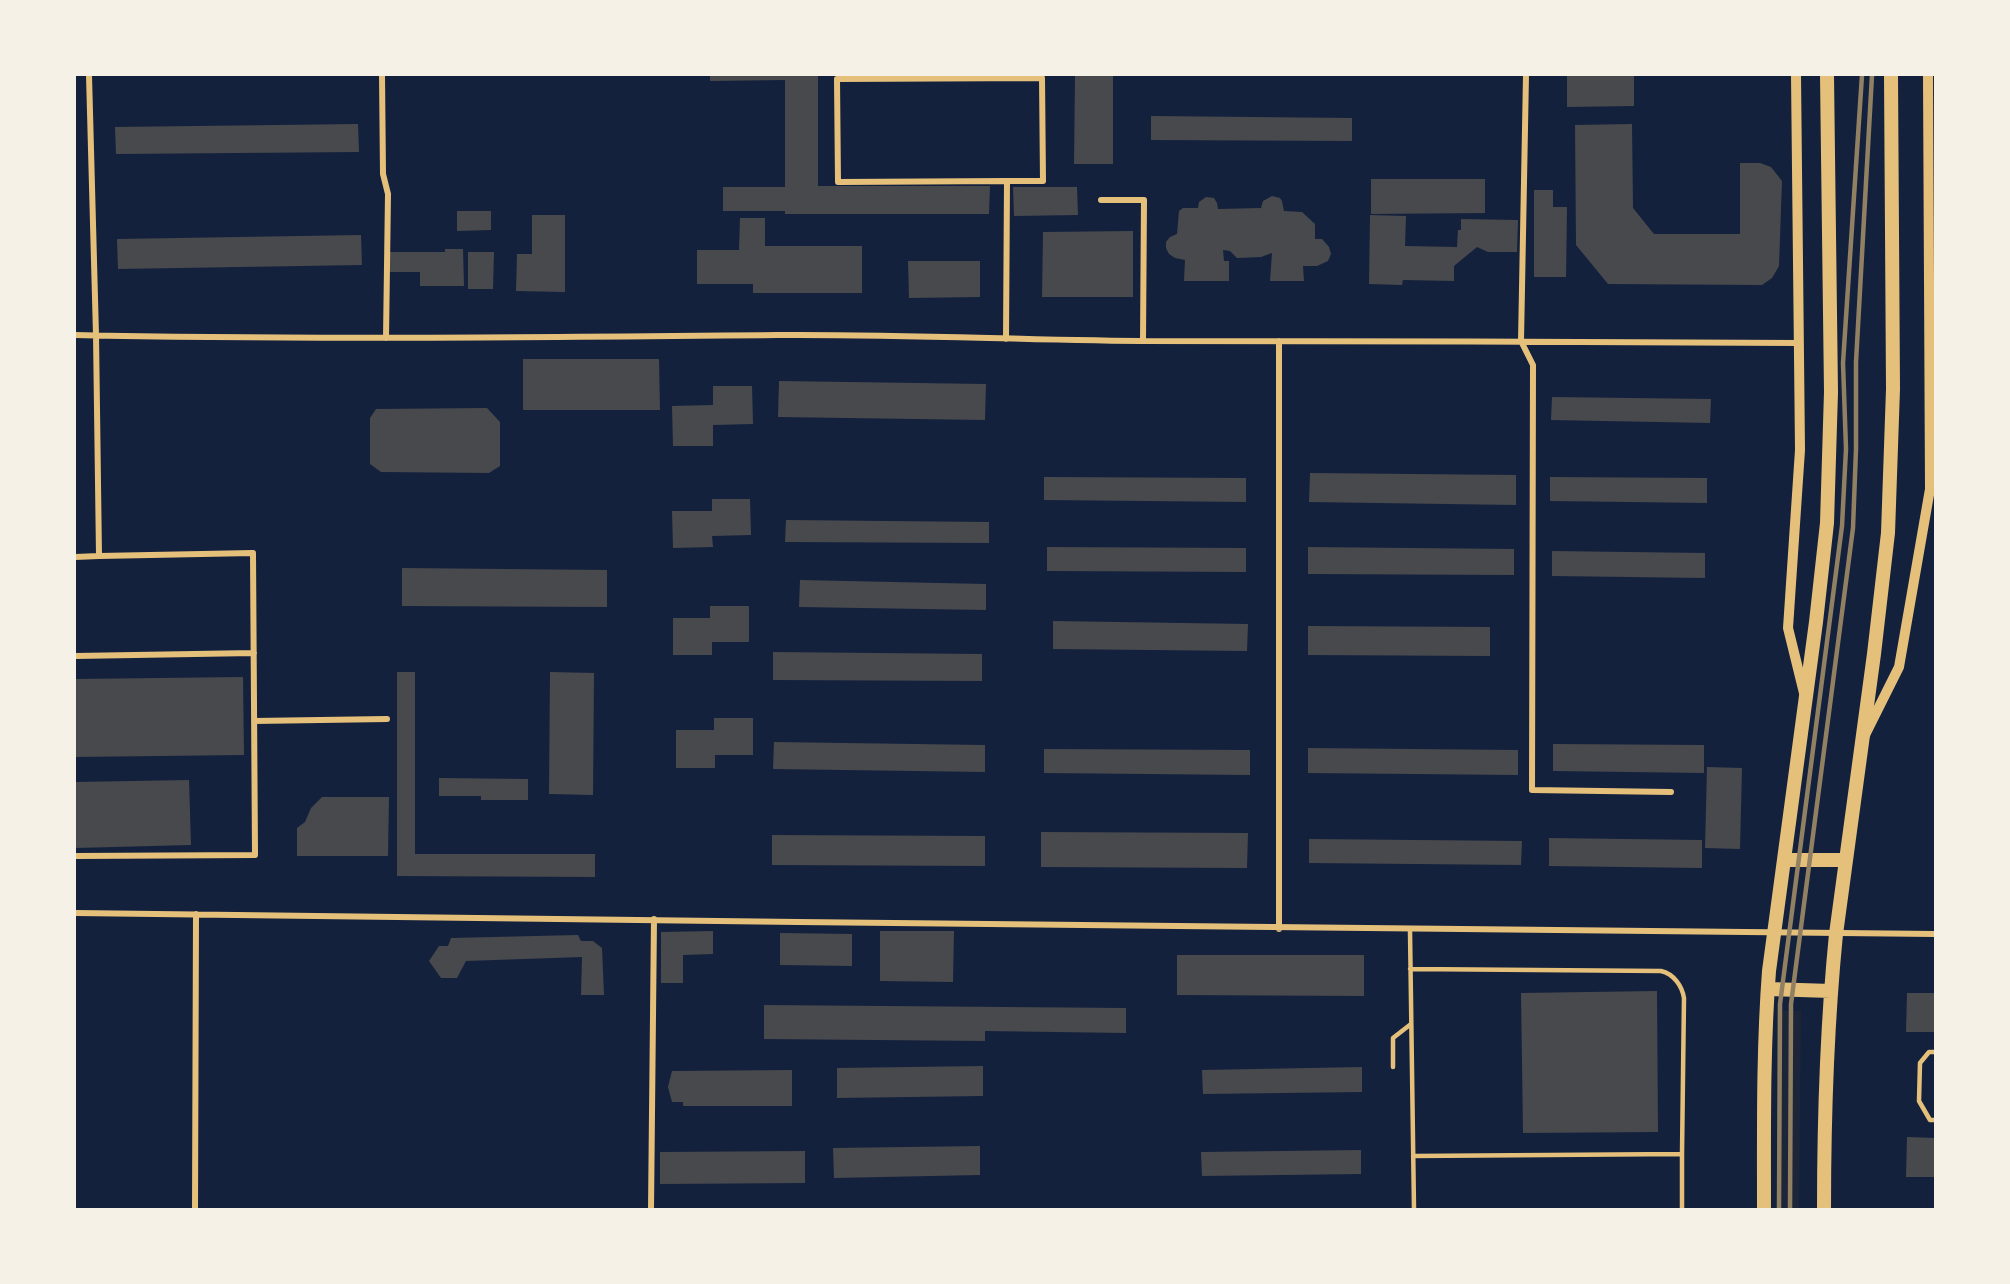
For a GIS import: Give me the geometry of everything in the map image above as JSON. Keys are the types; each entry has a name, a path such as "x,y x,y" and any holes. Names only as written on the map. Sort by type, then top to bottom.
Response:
{"main road":[{"path":"1764,1209 1764,1110 1768,990 1827,523 1831,392 1827,75"},
{"path":"1824,1209 1825,1099 1836,934 1863,741 1888,534 1893,389 1891,75"},
{"path":"1784,860 1846,860"},
{"path":"1768,990 1831,991"}],"street":[{"path":"89,75 99,556"},
{"path":"382,75 384,174 388,194 386,338"},
{"path":"1526,75 1521,340 1533,365 1532,790 1671,792"},
{"path":"1796,75 1800,450 1788,628 1805,697"},
{"path":"1863,741 1899,667 1930,489 1928,75"},
{"path":"1042,78 1043,181 1007,181 838,182 837,79 1042,78"},
{"path":"1006,339 1007,181"},
{"path":"1101,200 1144,200 1143,341"},
{"path":"75,335 386,338 635,338 780,335 1143,341 1521,340 1799,343"},
{"path":"1279,341 1279,928"},
{"path":"75,557 253,553 255,855 75,856"},
{"path":"75,656 254,653"},
{"path":"254,721 387,720"},
{"path":"75,913 654,919 1410,931 1935,934"},
{"path":"195,1209 196,914"},
{"path":"651,1209 654,919"}],"lane":[{"path":"1410,931 1414,1209"},
{"path":"1410,969 1661,971 1669,973 1682,988 1684,998 1682,1209"},
{"path":"1393,1067 1393,1038 1411,1024"},
{"path":"1935,1052 1929,1052 1920,1063 1919,1101 1930,1120 1935,1120"},
{"path":"1413,1156 1683,1154"}],"shaded area":[{"path":"1777,1011 1801,1011 1799,1209 1777,1209"}],"building":[{"path":"710,75 818,75 818,186 990,186 989,214 785,214 785,211 723,211 723,187 785,187 785,80 710,81"},
{"path":"1075,75 1113,75 1113,164 1074,164"},
{"path":"1567,75 1634,75 1634,106 1567,107"},
{"path":"1151,116 1352,118 1352,141 1151,140"},
{"path":"358,124 359,152 116,154 115,127"},
{"path":"1632,124 1633,208 1654,234 1740,234 1740,163 1760,163 1771,167 1782,181 1779,266 1772,278 1762,285 1608,284 1576,245 1575,125"},
{"path":"1371,179 1485,179 1485,213 1371,214"},
{"path":"1013,187 1077,187 1078,215 1014,216"},
{"path":"1534,190 1553,190 1553,207 1567,207 1566,277 1534,277"},
{"path":"1272,196 1280,198 1284,211 1302,212 1315,224 1315,239 1322,239 1329,247 1331,254 1328,261 1317,266 1303,266 1304,281 1270,281 1272,253 1261,257 1237,258 1230,251 1223,250 1224,261 1229,261 1229,281 1184,281 1185,260 1175,258 1166,248 1166,242 1177,234 1179,211 1183,208 1198,208 1199,202 1206,197 1214,198 1218,209 1261,208 1263,201"},
{"path":"457,211 491,211 491,230 457,231"},
{"path":"532,215 565,215 565,292 516,291 517,254 532,254"},
{"path":"1370,215 1406,216 1405,246 1457,247 1461,219 1518,220 1517,252 1488,252 1477,247 1454,266 1454,281 1403,280 1402,285 1369,284"},
{"path":"740,218 765,218 765,246 862,246 862,293 753,293 753,284 697,284 697,250 739,250"},
{"path":"1133,231 1133,297 1042,297 1043,232"},
{"path":"361,235 362,265 118,269 117,239"},
{"path":"445,249 463,249 464,286 420,286 420,272 388,272 388,252 445,252"},
{"path":"468,252 494,252 493,289 468,289"},
{"path":"908,261 980,261 980,297 909,298"},
{"path":"523,359 659,359 660,410 523,410"},
{"path":"779,381 986,384 985,420 778,417"},
{"path":"713,386 752,386 753,424 713,425 713,446 673,446 672,406 713,405"},
{"path":"1552,397 1711,399 1710,423 1551,420"},
{"path":"487,408 500,422 500,466 489,473 381,472 370,464 370,418 376,409"},
{"path":"1310,473 1516,475 1516,505 1309,502"},
{"path":"1044,477 1246,478 1246,502 1044,500"},
{"path":"1550,477 1707,478 1707,503 1550,501"},
{"path":"712,499 750,499 751,535 712,536 713,547 673,548 672,511 712,511"},
{"path":"786,520 989,522 989,543 785,542"},
{"path":"1047,547 1246,548 1246,572 1047,571"},
{"path":"1308,547 1514,549 1514,575 1308,574"},
{"path":"1552,551 1705,553 1705,578 1552,576"},
{"path":"402,568 607,570 607,607 402,606"},
{"path":"800,580 986,584 986,610 799,607"},
{"path":"710,606 749,606 749,642 712,642 712,655 673,655 673,618 710,618"},
{"path":"1053,621 1248,624 1247,651 1053,649"},
{"path":"1308,626 1490,627 1490,656 1308,655"},
{"path":"773,652 982,654 982,681 773,680"},
{"path":"397,672 415,672 415,854 595,854 595,877 397,876"},
{"path":"550,672 594,673 593,795 549,794"},
{"path":"243,677 244,755 75,757 75,679"},
{"path":"714,718 753,718 753,755 715,755 715,768 676,768 676,730 714,730"},
{"path":"774,742 985,745 985,772 773,769"},
{"path":"1553,744 1704,745 1704,773 1553,771"},
{"path":"1308,748 1518,750 1518,775 1308,773"},
{"path":"1044,749 1250,750 1250,775 1044,773"},
{"path":"1707,767 1742,768 1740,849 1705,848"},
{"path":"439,778 528,779 528,800 481,800 481,796 439,796"},
{"path":"189,780 191,845 75,848 75,782"},
{"path":"322,797 389,797 388,856 297,856 297,828 305,822 311,808"},
{"path":"1041,832 1248,833 1247,868 1041,867"},
{"path":"772,835 985,836 985,866 772,865"},
{"path":"1549,838 1702,840 1702,868 1549,866"},
{"path":"1309,839 1522,841 1521,865 1309,863"},
{"path":"713,931 713,954 683,955 683,983 661,983 661,932"},
{"path":"880,931 954,931 953,982 880,981"},
{"path":"780,933 852,934 852,966 780,965"},
{"path":"578,935 581,941 593,941 602,948 604,995 581,995 582,957 466,961 457,978 441,978 429,961 439,946 448,946 451,938"},
{"path":"1177,955 1364,955 1364,996 1177,995"},
{"path":"1657,991 1658,1132 1523,1133 1521,993"},
{"path":"1907,993 1935,993 1935,1032 1906,1032"},
{"path":"764,1005 1126,1008 1126,1033 985,1031 985,1041 764,1039"},
{"path":"983,1066 983,1096 837,1098 837,1068"},
{"path":"1362,1067 1362,1092 1203,1094 1202,1070"},
{"path":"792,1070 792,1106 683,1106 683,1102 672,1102 668,1087 672,1071"},
{"path":"1907,1137 1935,1138 1935,1177 1906,1177"},
{"path":"980,1146 980,1175 834,1178 833,1148"},
{"path":"1361,1150 1361,1174 1202,1176 1201,1152"},
{"path":"805,1151 805,1183 660,1184 660,1152"}],"railway":[{"path":"1779,1209 1780,1004 1842,526 1846,449 1843,363 1862,75"},
{"path":"1790,1209 1791,1004 1853,528 1856,362 1872,75"}]}
